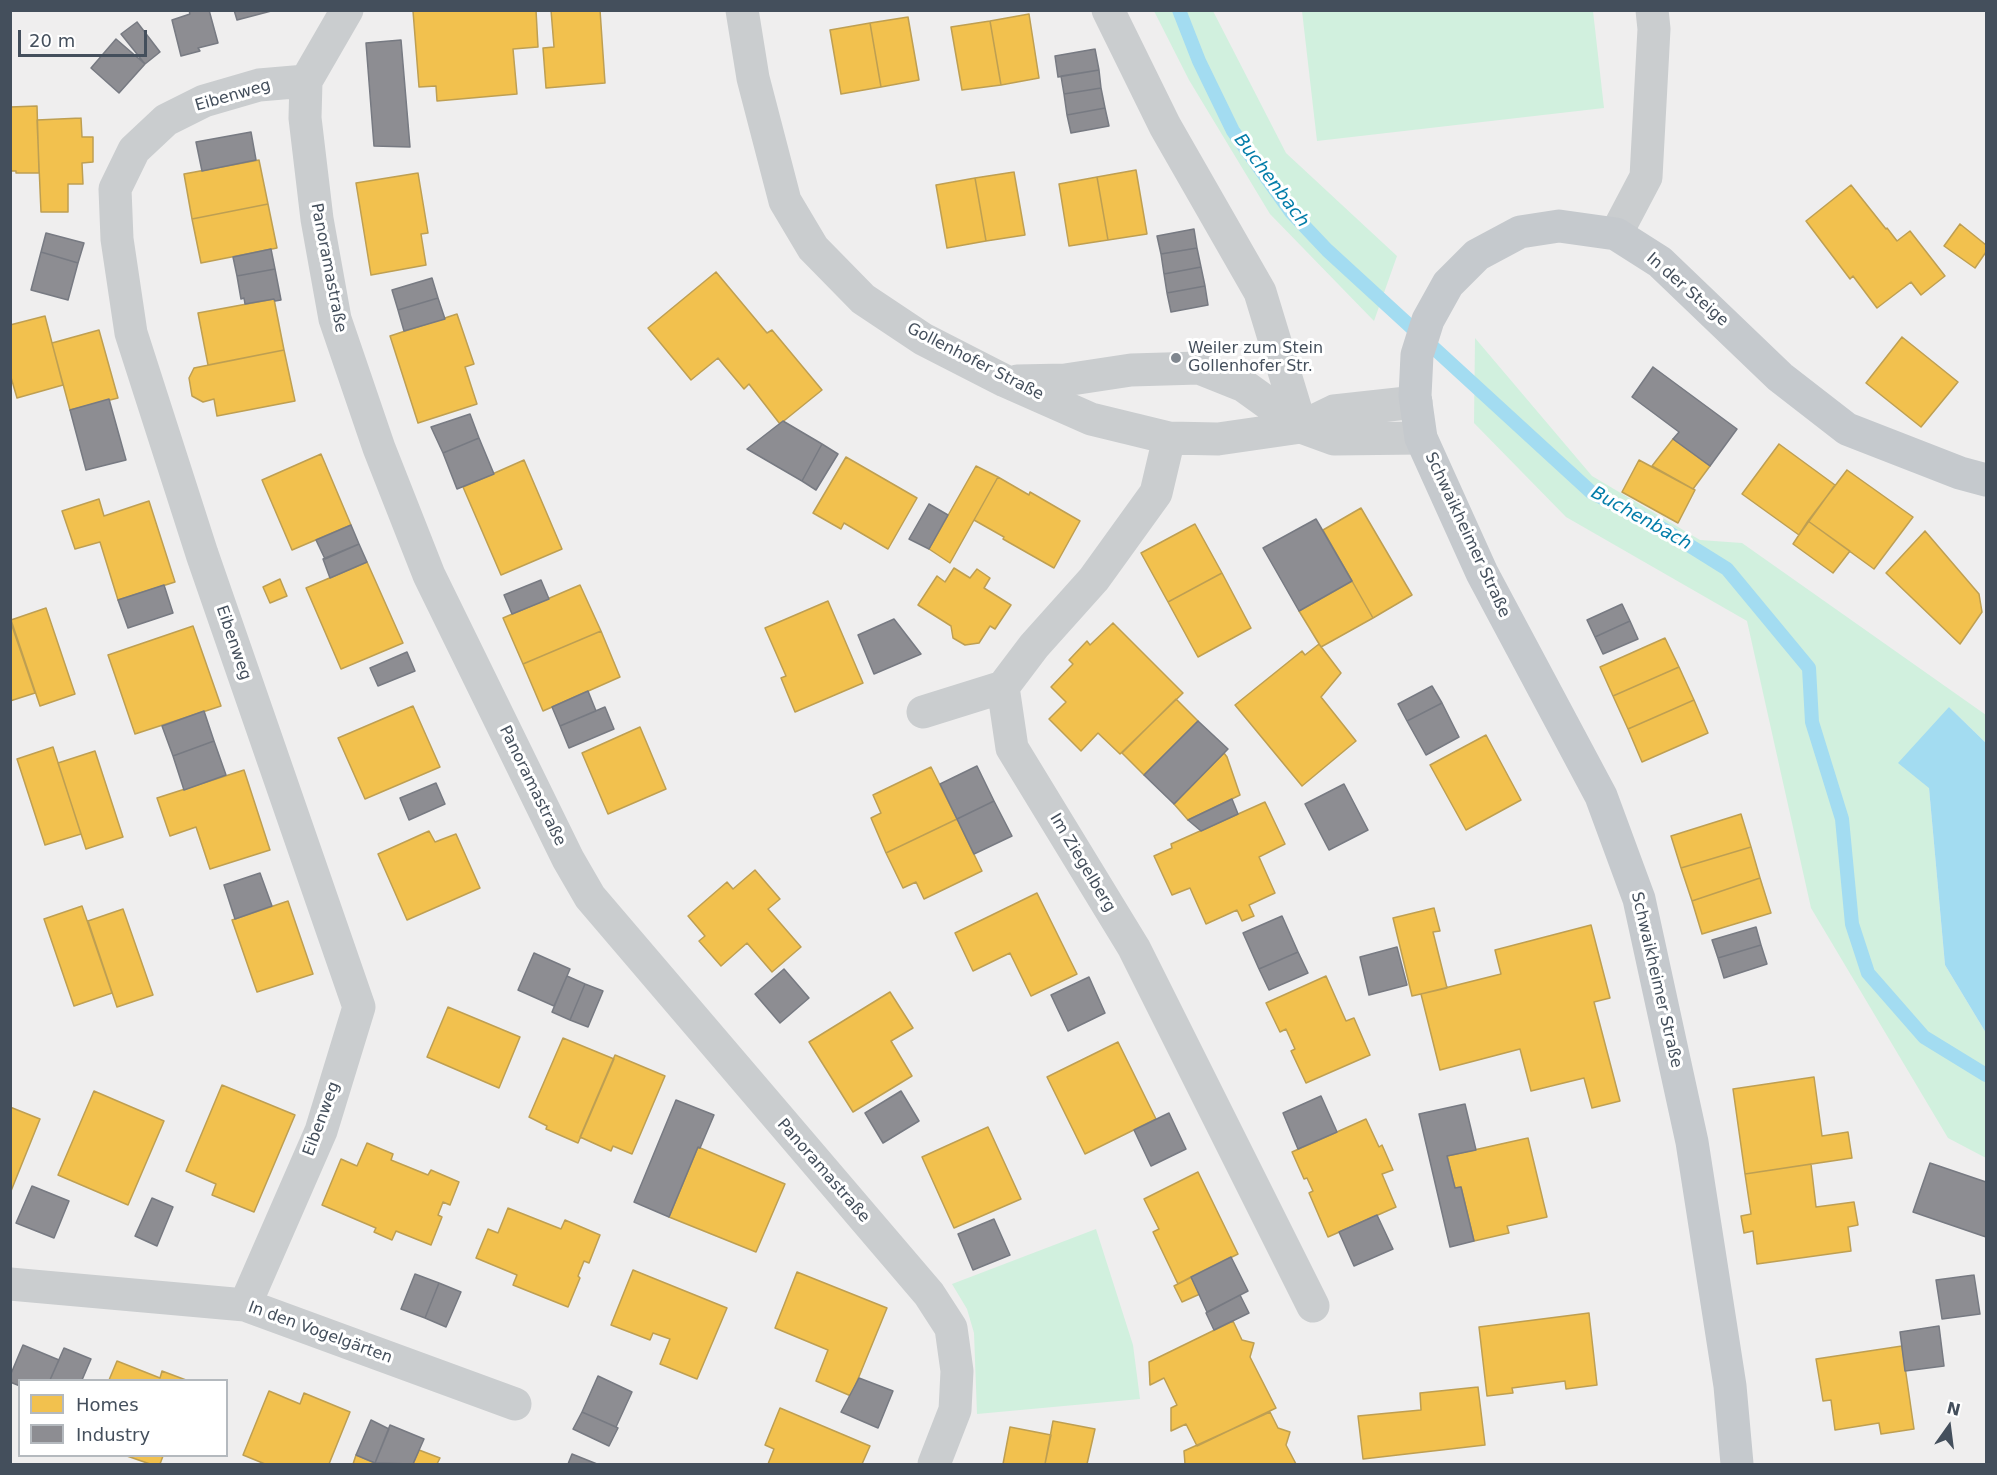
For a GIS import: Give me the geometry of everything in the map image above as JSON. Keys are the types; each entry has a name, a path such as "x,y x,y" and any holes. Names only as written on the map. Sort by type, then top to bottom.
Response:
{"main road":[{"name":"In der Steige","path":"1415,399 1417,355 1428,320 1448,284 1477,255 1520,232 1559,226 1616,234 1660,262 1780,377 1847,429 1960,473 1986,480"},
{"name":"Schwaikheimer Straße","path":"1415,399 1421,438 1482,573 1601,796 1640,899 1692,1142 1730,1386 1737,1464"}],"street":[{"name":"Panoramastraße","path":"347,10 306,81 305,118 317,219 335,319 379,448 429,575 562,849 590,897 929,1294 951,1328 957,1371 955,1410 934,1464"},
{"name":"Gollenhofer Straße","path":"742,10 753,78 785,201 813,248 863,299 923,339 1005,381 1091,418 1169,438 1218,439 1302,427 1334,411 1415,399"},
{"path":"1108,10 1165,126 1260,292 1302,427"},
{"path":"1616,234 1646,177 1654,29 1652,10"},
{"name":"Eibenweg","path":"245,1305 321,1131 359,1007 202,554 131,333 117,239 115,189 134,150 166,120 204,101 259,85 306,81"},
{"path":"1005,381 1065,380 1131,370 1199,368 1244,386 1302,427"},
{"name":"Gollenhofer Straße","path":"1302,427 1334,439 1421,438"},
{"path":"923,712 1003,687 1035,646 1094,579 1156,493 1169,438"},
{"name":"Im Ziegelberg","path":"1003,687 1012,748 1134,948 1312,1306"},
{"name":"In den Vogelgärten","path":"10,1284 245,1305 515,1404"}],"green space":[{"path":"1154,11 1213,11 1286,153 1397,256 1374,321 1270,214 1189,80"},
{"path":"1302,11 1593,11 1604,108 1317,141"},
{"path":"1475,338 1592,476 1700,540 1742,543 1986,715 1986,743 1949,707 1929,788 1945,965 1986,1033 1986,1158 1948,1138 1811,908 1747,621 1566,517 1474,423"},
{"path":"1096,1229 1133,1345 1140,1399 977,1414 974,1333 967,1309 952,1284"}],"water":[{"path":"1949,707 1986,743 1986,1033 1945,965 1929,788 1898,763"}],"building: Homes":[{"path":"536,10 538,47 513,49 517,94 437,101 436,86 419,87 413,11"},
{"path":"551,10 600,10 605,83 546,88 543,48 554,47"},
{"path":"1029,14 1039,78 1001,85 990,21"},
{"path":"908,17 919,80 881,87 870,23"},
{"path":"990,21 1001,85 962,90 951,27"},
{"path":"870,23 881,87 841,94 830,30"},
{"path":"37,106 39,173 10,171 10,107"},
{"path":"81,118 82,137 93,137 93,162 82,163 83,184 68,184 68,212 41,212 37,120"},
{"path":"259,160 268,204 192,219 184,174"},
{"path":"1136,170 1147,234 1108,240 1097,177"},
{"path":"1014,172 1025,235 986,241 975,178"},
{"path":"418,173 428,233 421,234 426,265 371,275 356,183"},
{"path":"1097,177 1108,240 1069,246 1059,184"},
{"path":"975,178 986,241 947,248 936,185"},
{"path":"1851,185 1897,241 1910,231 1945,276 1921,295 1911,282 1877,308 1853,276 1850,279 1806,221"},
{"path":"268,204 277,248 201,263 192,219"},
{"path":"1960,224 1986,245 1986,252 1975,268 1944,246"},
{"path":"716,272 767,333 772,330 822,390 780,424 749,384 744,389 718,358 691,380 648,328"},
{"path":"274,299 284,350 208,365 198,313"},
{"path":"457,314 474,364 465,367 477,404 418,423 390,336"},
{"path":"45,316 63,385 17,398 10,374 10,325"},
{"path":"99,330 118,398 70,410 52,343"},
{"path":"1902,337 1958,382 1921,427 1866,383"},
{"path":"284,350 295,401 217,416 214,399 203,402 192,396 189,378 194,368"},
{"path":"1673,439 1710,466 1693,489 1652,466"},
{"path":"1779,444 1835,485 1799,535 1742,494"},
{"path":"321,454 351,525 292,550 262,480"},
{"path":"846,457 917,498 888,549 844,523 841,529 813,513"},
{"path":"524,460 562,549 501,575 463,487"},
{"path":"1639,460 1695,490 1678,523 1622,492"},
{"path":"976,466 998,477 950,563 929,549"},
{"path":"1847,470 1913,517 1874,569 1808,521"},
{"path":"998,477 1029,495 1030,492 1080,521 1054,568 974,520"},
{"path":"99,499 104,516 149,501 175,582 118,600 100,542 75,549 62,511"},
{"path":"1361,508 1412,595 1373,618 1323,530"},
{"path":"1808,521 1850,551 1833,573 1793,544"},
{"path":"1195,524 1222,573 1168,602 1141,553"},
{"path":"1925,531 1979,594 1982,612 1960,644 1886,573"},
{"path":"367,562 403,643 341,669 306,588"},
{"path":"954,568 970,578 977,569 990,578 984,588 1011,605 995,629 990,626 979,643 965,645 953,638 951,626 918,605 937,576 945,582"},
{"path":"1222,573 1251,628 1198,657 1168,602"},
{"path":"280,579 287,596 270,603 263,587"},
{"path":"1352,581 1373,618 1321,647 1299,611"},
{"path":"580,585 601,631 523,664 503,618"},
{"path":"828,601 863,683 795,712 781,678 786,676 765,628"},
{"path":"46,608 75,694 40,706 11,620"},
{"path":"10,620 35,693 10,701"},
{"path":"1113,623 1183,693 1120,754 1098,733 1081,751 1049,719 1066,702 1051,687 1073,664 1069,660 1087,641 1090,645"},
{"path":"193,626 221,706 135,734 108,655"},
{"path":"601,631 620,677 543,711 523,664"},
{"path":"1665,638 1679,667 1613,696 1600,667"},
{"path":"1319,644 1341,673 1321,697 1356,741 1302,786 1235,705 1302,651 1305,655"},
{"path":"1679,667 1694,700 1628,729 1613,696"},
{"path":"1176,699 1198,721 1144,775 1122,753"},
{"path":"1694,700 1708,733 1642,762 1628,729"},
{"path":"413,706 440,767 365,799 338,738"},
{"path":"640,727 666,789 608,814 582,753"},
{"path":"1486,735 1521,800 1466,830 1430,765"},
{"path":"53,747 81,834 45,845 17,759"},
{"path":"95,751 123,837 86,849 58,763"},
{"path":"1224,753 1240,795 1188,820 1174,804"},
{"path":"931,767 957,819 886,853 871,818 881,813 873,795"},
{"path":"244,770 270,850 210,869 196,827 170,836 157,798"},
{"path":"1265,802 1285,844 1259,857 1275,893 1249,905 1254,916 1242,921 1237,910 1206,924 1190,888 1172,895 1154,856 1172,848 1171,844"},
{"path":"1741,814 1751,847 1681,868 1671,836"},
{"path":"957,819 982,871 924,899 916,882 903,888 886,853"},
{"path":"429,831 435,842 456,834 480,888 407,920 378,854"},
{"path":"1751,847 1760,878 1692,901 1681,868"},
{"path":"755,870 780,899 768,909 801,947 772,972 747,943 721,966 699,941 705,936 688,916 727,882 733,889"},
{"path":"1760,878 1771,913 1702,934 1692,901"},
{"path":"1037,893 1077,974 1031,996 1010,953 973,971 955,933"},
{"path":"288,901 313,974 257,992 232,920"},
{"path":"82,906 112,993 74,1006 44,919"},
{"path":"1434,908 1440,931 1433,932 1447,988 1412,996 1393,918"},
{"path":"123,909 153,995 117,1007 88,921"},
{"path":"1591,925 1610,998 1594,1002 1620,1101 1592,1108 1584,1078 1531,1091 1520,1049 1440,1070 1421,994 1501,974 1495,950"},
{"path":"1326,976 1346,1021 1354,1018 1370,1055 1306,1083 1291,1051 1295,1049 1286,1029 1280,1032 1266,1003"},
{"path":"890,992 913,1028 891,1041 912,1076 853,1112 809,1042"},
{"path":"448,1007 520,1037 499,1088 427,1057"},
{"path":"563,1038 614,1059 578,1143 546,1129 547,1126 529,1117"},
{"path":"1118,1042 1156,1119 1085,1154 1047,1077"},
{"path":"615,1055 665,1076 632,1154 613,1146 611,1151 580,1137"},
{"path":"1814,1077 1822,1136 1848,1132 1852,1158 1745,1174 1733,1089"},
{"path":"222,1085 295,1115 254,1212 212,1195 216,1184 186,1171"},
{"path":"94,1091 164,1121 128,1205 58,1175"},
{"path":"10,1107 40,1119 11,1191 10,1191"},
{"path":"1366,1119 1379,1147 1382,1145 1393,1170 1382,1174 1396,1207 1328,1237 1309,1193 1313,1191 1307,1178 1304,1179 1292,1152"},
{"path":"988,1127 1021,1199 954,1228 922,1157"},
{"path":"1528,1138 1547,1217 1507,1226 1509,1233 1474,1241 1461,1187 1455,1188 1447,1156"},
{"path":"367,1143 393,1154 391,1160 428,1175 431,1170 459,1182 450,1205 443,1202 438,1215 442,1217 431,1245 396,1231 392,1240 374,1232 376,1228 322,1205 341,1159 357,1166"},
{"path":"698,1147 785,1184 756,1252 669,1217"},
{"path":"1811,1164 1816,1207 1854,1202 1858,1225 1848,1227 1851,1251 1757,1264 1753,1231 1744,1233 1741,1216 1751,1214 1745,1174"},
{"path":"1198,1172 1238,1254 1178,1284 1153,1232 1159,1229 1144,1199"},
{"path":"508,1208 561,1229 565,1220 600,1235 589,1263 584,1261 578,1276 580,1278 568,1307 513,1285 517,1275 476,1258 488,1229 498,1233"},
{"path":"633,1270 727,1308 697,1379 660,1364 670,1339 653,1333 650,1340 611,1325"},
{"path":"797,1272 887,1308 851,1396 816,1381 828,1350 775,1328"},
{"path":"1191,1277 1200,1294 1182,1302 1174,1286"},
{"path":"1589,1313 1597,1385 1566,1389 1565,1381 1512,1388 1513,1393 1487,1396 1479,1327"},
{"path":"1233,1321 1242,1340 1254,1343 1250,1357 1276,1408 1197,1446 1186,1424 1171,1431 1171,1408 1177,1405 1164,1378 1150,1385 1149,1362"},
{"path":"1902,1346 1914,1429 1881,1434 1879,1423 1835,1430 1831,1400 1823,1401 1816,1359"},
{"path":"117,1361 160,1378 162,1371 183,1379 109,1379"},
{"path":"1478,1387 1485,1445 1363,1459 1358,1416 1421,1410 1420,1393"},
{"path":"269,1391 300,1404 304,1393 350,1412 329,1464 265,1464 243,1455"},
{"path":"780,1408 870,1446 862,1464 768,1464 774,1449 765,1445"},
{"path":"1270,1412 1278,1428 1290,1432 1286,1445 1296,1464 1185,1464 1184,1451"},
{"path":"1053,1421 1095,1429 1087,1464 1045,1464"},
{"path":"1010,1427 1051,1435 1045,1464 1003,1464"},
{"path":"419,1450 440,1458 437,1464 413,1464"},
{"path":"356,1455 375,1463 353,1464"},
{"path":"130,1457 163,1457 160,1464 150,1464"}],"building: Industry":[{"path":"189,10 209,10 218,43 198,48 200,51 181,56 172,20 190,14"},
{"path":"234,10 275,10 237,20"},
{"path":"137,22 160,52 145,64 121,34"},
{"path":"116,39 145,64 119,93 91,68"},
{"path":"401,40 410,147 374,146 366,43"},
{"path":"1095,49 1099,70 1058,77 1055,56"},
{"path":"1099,70 1101,88 1064,94 1061,76"},
{"path":"1101,88 1105,108 1067,115 1064,94"},
{"path":"1105,108 1109,126 1071,133 1067,115"},
{"path":"251,132 256,160 202,171 196,142"},
{"path":"1194,229 1197,248 1161,254 1157,236"},
{"path":"46,233 84,243 78,263 41,252"},
{"path":"1197,248 1201,267 1164,274 1161,254"},
{"path":"271,249 275,269 237,276 233,257"},
{"path":"41,252 78,263 68,300 31,290"},
{"path":"1201,267 1205,286 1167,293 1164,274"},
{"path":"275,269 281,300 245,304 244,298 241,299 237,276"},
{"path":"432,278 438,298 398,310 392,290"},
{"path":"1205,286 1208,305 1171,312 1167,293"},
{"path":"438,298 445,319 404,331 398,310"},
{"path":"1653,367 1737,429 1710,466 1673,439 1679,432 1632,397"},
{"path":"109,399 126,460 86,470 70,410"},
{"path":"470,414 479,438 443,453 431,427"},
{"path":"783,421 822,444 802,481 747,449"},
{"path":"479,438 494,474 457,489 443,453"},
{"path":"822,444 838,454 816,490 802,481"},
{"path":"929,504 948,515 929,549 909,539"},
{"path":"1316,519 1352,581 1299,611 1263,548"},
{"path":"351,525 359,544 325,559 316,540"},
{"path":"359,544 367,562 330,578 323,559"},
{"path":"541,580 549,599 512,614 504,595"},
{"path":"164,585 173,613 128,628 118,600"},
{"path":"1622,604 1630,621 1595,637 1587,620"},
{"path":"894,619 921,654 874,674 858,635"},
{"path":"1630,621 1638,639 1603,654 1595,637"},
{"path":"407,652 415,671 378,686 370,668"},
{"path":"1432,686 1442,703 1407,721 1398,704"},
{"path":"588,691 596,711 560,726 552,707"},
{"path":"1442,703 1459,737 1426,755 1407,721"},
{"path":"605,707 614,729 569,748 560,726"},
{"path":"204,711 214,741 173,756 162,726"},
{"path":"1198,721 1228,749 1174,804 1144,775"},
{"path":"214,741 226,775 184,790 173,756"},
{"path":"977,766 994,801 957,819 940,784"},
{"path":"436,783 445,804 409,820 400,798"},
{"path":"1344,784 1368,830 1329,850 1305,804"},
{"path":"1232,799 1238,814 1201,831 1188,820"},
{"path":"994,801 1012,836 974,854 957,819"},
{"path":"260,873 272,906 235,919 224,885"},
{"path":"1282,916 1298,952 1259,969 1243,933"},
{"path":"1756,927 1761,945 1718,958 1712,940"},
{"path":"1761,945 1767,964 1724,978 1718,958"},
{"path":"1397,947 1407,985 1369,995 1360,957"},
{"path":"1298,952 1308,973 1269,990 1259,969"},
{"path":"534,953 570,969 554,1006 518,990"},
{"path":"784,969 809,998 780,1023 755,994"},
{"path":"567,976 585,984 570,1020 552,1012"},
{"path":"1089,977 1105,1013 1068,1031 1051,995"},
{"path":"585,984 603,991 588,1027 570,1020"},
{"path":"901,1091 919,1121 883,1143 865,1113"},
{"path":"1321,1096 1337,1132 1298,1149 1283,1113"},
{"path":"676,1100 714,1115 669,1217 634,1202"},
{"path":"1465,1104 1476,1150 1447,1156 1455,1188 1461,1187 1474,1241 1450,1247 1419,1114"},
{"path":"1169,1113 1186,1149 1151,1166 1134,1130"},
{"path":"1930,1163 1986,1182 1986,1237 1913,1212"},
{"path":"32,1186 69,1201 54,1238 16,1223"},
{"path":"152,1198 173,1207 157,1246 135,1236"},
{"path":"1377,1215 1393,1249 1354,1266 1339,1232"},
{"path":"994,1219 1010,1255 973,1270 958,1234"},
{"path":"1231,1257 1248,1291 1207,1312 1191,1277"},
{"path":"415,1274 439,1283 425,1318 401,1309"},
{"path":"1974,1275 1980,1314 1942,1319 1936,1280"},
{"path":"439,1283 461,1292 446,1327 425,1318"},
{"path":"1240,1295 1249,1313 1214,1330 1206,1313"},
{"path":"1939,1326 1944,1366 1905,1371 1900,1332"},
{"path":"23,1345 59,1360 50,1379 18,1379 18,1385 10,1382 10,1376"},
{"path":"64,1348 91,1359 82,1379 50,1379"},
{"path":"598,1376 632,1392 616,1427 582,1412"},
{"path":"859,1378 893,1391 878,1428 841,1412"},
{"path":"582,1412 618,1428 609,1446 573,1429"},
{"path":"371,1420 389,1429 375,1463 356,1455"},
{"path":"390,1425 424,1439 413,1464 375,1463"},
{"path":"572,1454 597,1464 568,1464"}],"waterway":[{"name":"Buchenbach","path":"1179,10 1199,61 1233,131 1291,212 1327,250 1591,492 1663,529 1727,569 1809,668 1812,722 1842,819 1852,924 1868,973 1924,1037 1986,1075"}],"place":[{"name":"Weiler zum Stein Gollenhofer Str.","path":"1176,358"}]}
